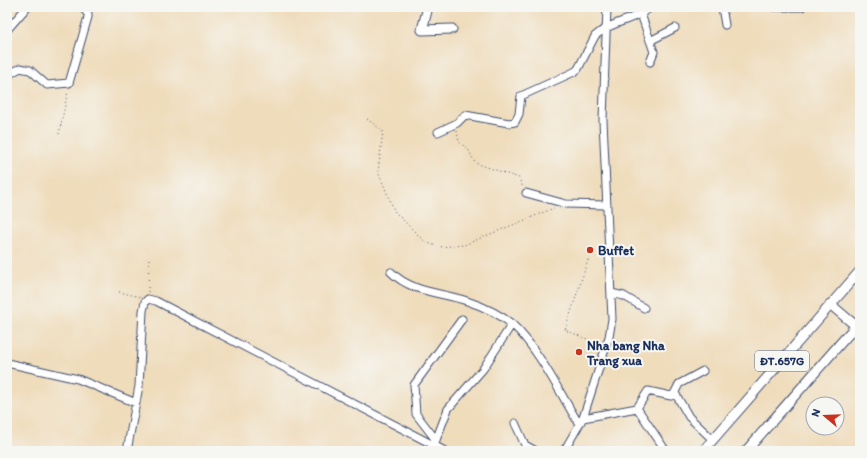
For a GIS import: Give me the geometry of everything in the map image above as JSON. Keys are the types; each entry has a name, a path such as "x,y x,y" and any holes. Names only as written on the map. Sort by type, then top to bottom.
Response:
{"main road":[{"path":"428,7 422,30 452,29"},
{"name":"ĐT.657G","path":"704,451 860,271"},
{"path":"830,304 858,324"},
{"name":"ĐT.657G","path":"746,451 858,324"}],"street":[{"path":"7,30 27,7"},
{"path":"7,76 20,68 30,70 47,85 69,83 88,17 88,14 82,7"},
{"path":"564,451 581,421 606,347 611,324 611,292 603,120 607,7"},
{"path":"438,132 457,123 465,115 509,123 515,122 519,114 521,96 574,72 583,59 595,36 606,27 640,14 651,7"},
{"path":"722,7 725,25"},
{"path":"773,7 802,7"},
{"path":"640,14 654,54 650,62"},
{"path":"650,41 675,28"},
{"path":"526,193 566,204 607,205"},
{"path":"391,272 410,286 468,301 512,324 529,343 581,421"},
{"path":"611,292 624,296 644,308"},
{"path":"127,451 139,386 143,311 145,302 148,299 156,301 435,443 445,451"},
{"path":"435,443 416,414 414,386 462,319"},
{"path":"435,443 448,409 483,369 512,324"},
{"path":"7,363 78,379 136,402"},
{"path":"581,421 637,408 648,391 671,396 675,393 678,385 703,371"},
{"path":"675,393 689,417 713,440"},
{"path":"637,408 666,451"},
{"path":"516,423 525,446 536,451"}],"path":[{"path":"59,134 69,83"},
{"path":"367,119 383,131 378,172 395,212 419,236 439,247 464,245 532,216 566,204"},
{"path":"457,123 459,142 468,149 475,163 519,178 524,192 526,193"},
{"path":"119,292 148,299 149,259"},
{"path":"588,260 565,330 606,347"}],"place":[{"name":"Buffet","path":"590,250"},
{"name":"Nha bang Nha Trang xua","path":"579,352"}]}
